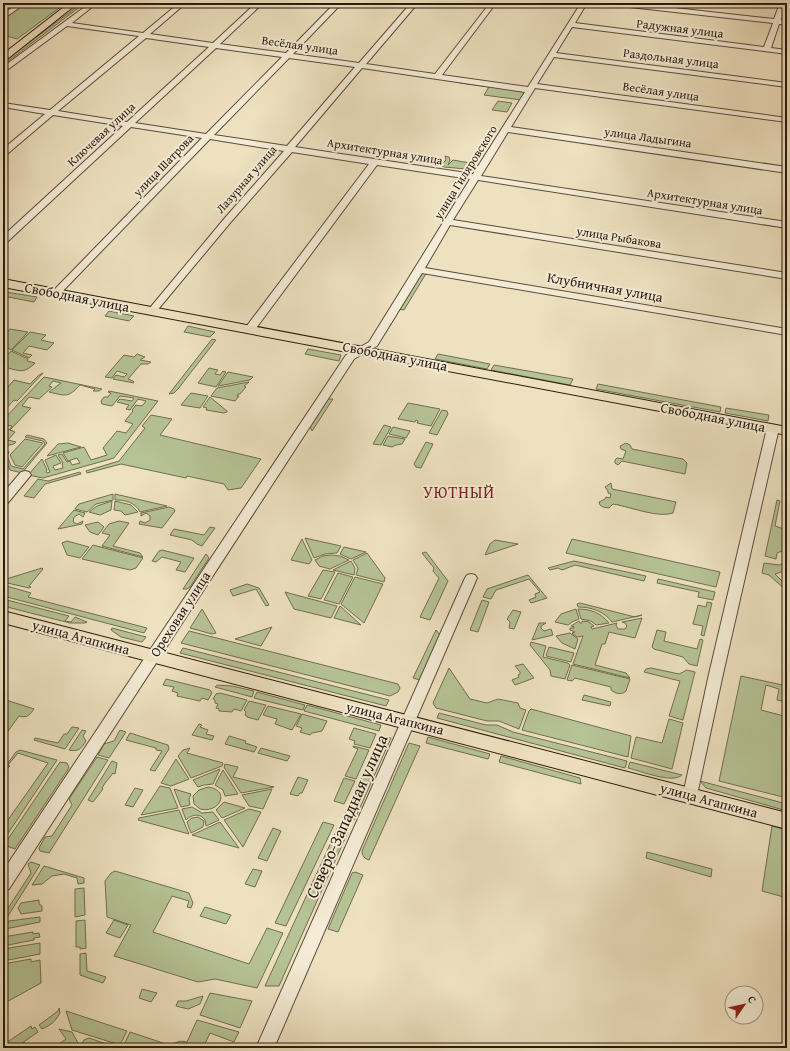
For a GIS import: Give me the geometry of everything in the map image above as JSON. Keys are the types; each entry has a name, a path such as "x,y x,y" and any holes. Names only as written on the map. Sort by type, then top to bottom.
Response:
{"main road":[{"path":"4,54 70,3"},
{"path":"4,54 74,3"},
{"name":"Свободная улица","path":"3,283 787,431"},
{"name":"улица Агапкина","path":"3,617 787,821"}],"street":[{"path":"3,71 94,3"},
{"path":"3,153 183,3"},
{"name":"Ключевая улица","path":"3,241 260,3"},
{"name":"улица Шатрова","path":"56,293 339,3"},
{"name":"Лазурная улица","path":"152,311 226,221 415,3"},
{"path":"437,76 493,3"},
{"name":"улица Гиляровского","path":"362,350 373,344 447,222 584,3"},
{"path":"612,3 787,23"},
{"path":"767,50 783,3"},
{"path":"3,17 20,4"},
{"name":"Весёлая улица","path":"66,24 437,76 787,120"},
{"name":"Радужная улица","path":"570,25 787,52"},
{"name":"Раздольная улица","path":"552,55 787,85"},
{"name":"Архитектурная улица","path":"3,105 787,225"},
{"name":"улица Ладыгина","path":"506,129 787,170"},
{"path":"250,329 375,162"},
{"name":"улица Рыбакова","path":"447,222 787,276"},
{"name":"Клубничная улица","path":"419,270 787,332"},
{"name":"Ореховая улица","path":"3,884 350,357 362,350"},
{"path":"690,795 716,674 773,428"},
{"path":"3,501 25,475"},
{"name":"Северо-Западная улица","path":"265,1048 471,578"}],"green space":[{"path":"27,3 66,3 17,39 3,35 3,19"},
{"path":"82,3 85,3 3,65 3,62"},
{"path":"461,82 525,92 521,100 484,95 489,87 460,83"},
{"path":"498,101 512,103 507,112 492,110"},
{"path":"445,156 449,157 450,160 448,165 453,160 470,163 466,169 444,167 441,165 446,160"},
{"path":"422,272 427,272 404,310 397,309"},
{"path":"6,292 37,297 34,302 3,296"},
{"path":"109,311 134,316 129,321 105,316"},
{"path":"188,326 215,332 210,337 184,332"},
{"path":"10,329 28,332 11,350 3,345 3,337"},
{"path":"30,332 46,335 41,340 54,343 47,350 29,346 23,353 32,355 29,358 12,350"},
{"path":"212,339 216,340 178,389 174,393 169,394"},
{"path":"308,349 341,355 339,361 305,354"},
{"path":"11,351 28,359 27,361 35,363 31,367 20,371 3,367 3,360"},
{"path":"137,354 145,357 140,360 151,362 148,364 141,364 128,379 134,383 113,379 116,375 124,377 127,374 117,371 112,378 105,377 124,355 134,357"},
{"path":"438,354 490,364 487,369 435,359"},
{"path":"494,365 573,379 570,385 491,370"},
{"path":"209,368 218,370 215,374 220,375 223,371 226,372 216,387 198,383"},
{"path":"228,372 253,377 250,380 218,386"},
{"path":"43,373 17,401 14,400 3,412 3,395 14,380 30,384"},
{"path":"44,377 102,389 99,391 93,391 95,389 80,385 69,394 63,395 49,392 61,383 53,381 49,386 52,387 39,399 29,397 22,406 31,408 10,430 15,432 8,440 16,442 5,446 9,453 7,455 11,466 23,469 45,444 43,441 25,437 27,435 44,439 47,443 22,473 10,470 3,453 3,429 9,430 12,426 3,425 3,420"},
{"path":"249,382 244,386 246,387 240,394 238,394 237,396 239,396 235,401 211,396 217,388"},
{"path":"598,384 721,407 720,412 596,389"},
{"path":"108,392 158,401 114,458 43,478 28,475 42,459 47,473 50,472 45,460 56,455 61,463 53,466 55,470 63,468 63,463 58,455 62,454 67,462 70,461 72,465 80,463 77,458 68,461 63,453 84,447 91,460 107,455 103,448 117,431 126,433 133,424 125,421 136,405 142,406 146,401 138,399 130,410 126,409 129,405 117,402 120,399 132,401 134,398 120,396 112,406 102,404 101,401 104,397 108,397 111,393"},
{"path":"191,393 208,396 200,408 181,405"},
{"path":"210,397 227,412 224,413 206,410 207,408 203,407"},
{"path":"328,399 333,399 312,431 310,426"},
{"path":"408,403 440,409 431,426 417,423 418,421 416,420 415,422 398,419"},
{"path":"726,408 769,415 768,421 725,413"},
{"path":"442,410 447,411 448,414 437,435 429,433"},
{"path":"151,415 172,419 160,435 261,459 241,488 228,490 224,484 187,476 186,478 121,464 87,473 86,471 119,461 145,428 142,426"},
{"path":"384,425 391,427 381,445 373,444"},
{"path":"393,427 410,431 406,438 389,434"},
{"path":"388,436 405,439 402,444 392,447 383,445"},
{"path":"25,439 43,443 22,467 15,465 10,455"},
{"path":"426,442 433,444 421,468 416,467 414,464"},
{"path":"68,443 81,447 47,456 58,444"},
{"path":"626,443 630,445 632,449 683,459 687,463 685,474 622,461 618,465 615,463 615,460 617,458 623,459 626,451 621,449 620,446"},
{"path":"80,472 81,474 45,484 34,498 24,496 38,479 48,481"},
{"path":"611,483 612,489 676,502 673,513 661,514 646,512 618,504 613,504 609,508 603,507 599,502 606,497 610,498 611,494 608,493 605,487"},
{"path":"113,494 113,500 96,504 87,512 75,509 79,504"},
{"path":"115,494 167,506 140,512 133,504 129,502 115,500"},
{"path":"777,500 780,501 775,526 787,530 787,549 777,553 776,559 765,556"},
{"path":"112,501 111,510 100,515 89,512 97,506"},
{"path":"115,501 131,505 138,512 125,515 121,511 114,510"},
{"path":"169,507 175,511 162,528 139,524 140,521 145,523 150,520 150,516 146,513 141,516 141,513"},
{"path":"74,510 85,513 83,517 79,514 74,517 73,522 77,524 83,521 82,524 58,529"},
{"path":"119,521 129,523 113,546 140,553 143,557 102,546 110,535 102,533 109,524"},
{"path":"98,522 104,527 98,535 90,532 85,525"},
{"path":"210,527 215,528 202,546 192,540 170,535 174,529 204,535"},
{"path":"305,538 341,546 337,553 325,554 314,558"},
{"path":"302,539 312,560 309,564 291,560"},
{"path":"572,539 720,572 716,587 566,553"},
{"path":"495,540 518,544 485,555 490,544"},
{"path":"67,541 89,547 80,558 67,555 62,543"},
{"path":"93,545 143,558 136,568 130,570 82,559"},
{"path":"344,547 366,552 351,559 340,554"},
{"path":"162,550 194,558 185,572 176,570 181,562 162,557 156,562 152,561 159,551"},
{"path":"426,552 448,581 430,620 420,617 439,578 433,571 434,568 422,553"},
{"path":"367,553 385,578 384,582 356,575 358,568 353,560"},
{"path":"206,554 209,558 190,587 183,589"},
{"path":"323,556 340,556 349,560 330,569 319,566 315,560"},
{"path":"351,561 355,568 354,575 333,570"},
{"path":"574,561 646,576 644,581 575,565 562,570 558,568 550,570 548,568"},
{"path":"787,562 787,570 775,574 787,586 787,591 769,575 762,573 764,563 779,565"},
{"path":"42,568 43,569 29,588 3,582 3,580"},
{"path":"323,570 335,572 321,599 308,596"},
{"path":"338,573 353,577 339,604 324,600"},
{"path":"528,575 547,598 531,603 529,600 536,597 535,594 540,592 529,579 496,590 491,599 483,597 487,589"},
{"path":"355,577 383,584 364,623 341,604"},
{"path":"658,579 715,592 713,600 698,597 699,592 657,583"},
{"path":"247,584 259,588 269,605 266,606 256,589 233,596 230,590"},
{"path":"3,585 31,593 28,597 147,628 144,633 3,596"},
{"path":"285,592 337,606 331,618 294,609"},
{"path":"3,599 69,616 65,621 71,622 75,617 87,622 70,623 3,606"},
{"path":"482,600 489,602 478,632 470,630"},
{"path":"707,602 712,603 704,636 701,635 703,626 693,624 698,605 706,607"},
{"path":"580,603 634,617 612,622 609,618 597,610 578,607 577,604"},
{"path":"340,606 361,625 334,618"},
{"path":"202,609 216,633 212,634 190,628"},
{"path":"576,609 579,619 568,625 555,622 561,614"},
{"path":"578,609 595,612 609,623 596,625 591,621 581,619"},
{"path":"513,610 521,612 514,629 509,628 510,622 507,619"},
{"path":"642,618 635,638 609,632 605,644 602,644 595,665 626,673 630,678 573,664 583,636 577,637 572,633 575,632 570,630 570,628 574,628 571,626 579,621 582,623 582,621 589,622 594,626 591,627 592,629 617,623 616,625 618,629 625,629 627,626 622,622"},
{"path":"539,623 546,623 541,626 541,628 544,631 551,629 553,635 532,640"},
{"path":"272,627 261,646 235,639"},
{"path":"112,628 146,637 142,642 121,637 111,630"},
{"path":"436,630 440,635 420,680 413,678"},
{"path":"657,630 666,632 664,641 697,649 700,639 703,640 697,666 689,664 683,657 654,649 652,647"},
{"path":"189,631 398,684 400,688 398,692 390,696 181,643"},
{"path":"570,633 578,639 575,649 562,643 556,636"},
{"path":"531,642 546,646 543,657 568,663 570,665 565,679 551,676 550,670 530,645"},
{"path":"549,647 574,653 571,662 546,656"},
{"path":"183,648 389,700 386,706 180,653"},
{"path":"523,664 534,678 515,685 512,680 519,677 518,675 520,672 515,666"},
{"path":"572,665 630,679 626,691 619,694 611,690 611,687 575,678 572,681 567,680"},
{"path":"449,668 470,699 487,703 498,699 518,703 520,708 526,710 519,729 499,721 487,721 436,708 433,703"},
{"path":"651,668 679,674 687,670 695,672 683,720 669,716 680,681 644,672 646,669"},
{"path":"741,676 787,686 787,798 719,781","holes":["766,685 779,689 777,700 786,702 784,716 761,710"]},
{"path":"166,679 210,690 212,693 208,700 202,698 200,701 177,696 178,693 172,691 174,687 163,685"},
{"path":"217,685 232,686 254,691 252,697 215,687"},
{"path":"257,692 305,705 303,710 254,698"},
{"path":"220,693 247,700 241,711 234,709 232,712 219,711 219,709 216,708 218,704 215,703 215,700 213,699 216,694"},
{"path":"584,695 611,702 610,706 582,700"},
{"path":"3,699 34,709 28,716 19,716 3,738"},
{"path":"249,701 266,705 258,720 245,715 246,712 244,710"},
{"path":"307,705 381,725 379,731 304,711"},
{"path":"268,706 301,714 292,730 275,724 277,719 263,715"},
{"path":"531,709 631,736 628,757 522,730"},
{"path":"439,713 486,725 497,725 513,732 627,761 625,768 437,718"},
{"path":"302,714 327,721 322,731 312,733 310,735 300,732 302,728 296,726"},
{"path":"669,719 683,723 672,769 631,758 636,737 662,743"},
{"path":"199,724 202,725 200,727 208,730 206,734 214,736 212,740 192,735"},
{"path":"72,727 79,728 65,749 34,740 35,738 58,743 64,734 67,734"},
{"path":"354,728 376,734 370,748 354,744 355,741 349,739"},
{"path":"82,730 86,731 83,736 86,741 81,748 75,751 69,750"},
{"path":"120,730 126,732 109,758 98,755 104,744 114,741"},
{"path":"130,733 168,745 169,749 155,771 150,770 162,751 126,740"},
{"path":"381,735 391,738 355,819 351,820 343,818"},
{"path":"229,736 246,741 245,743 257,747 254,752 225,744"},
{"path":"428,737 490,754 488,759 426,743"},
{"path":"409,743 420,746 368,860 363,856 362,851"},
{"path":"353,746 369,750 356,779 345,776 358,749"},
{"path":"190,748 187,753 223,763 222,766 191,778 178,756 183,750"},
{"path":"261,748 290,756 287,761 258,753"},
{"path":"20,750 57,760 3,841 3,827 48,763 18,753 8,765 10,766 8,768 5,767 16,752"},
{"path":"501,756 580,778 581,784 499,762"},
{"path":"97,757 108,760 49,853 40,851 39,848 45,837 52,836 72,805 69,799"},
{"path":"176,759 189,779 171,786 161,783"},
{"path":"112,761 117,763 115,774 113,773 93,802 88,800"},
{"path":"60,762 67,763 69,768 15,849 4,845"},
{"path":"630,762 682,775 671,778 656,776 628,768"},
{"path":"225,764 238,767 233,777 274,787 241,793 224,767"},
{"path":"220,769 213,784 198,787 193,780"},
{"path":"223,770 238,794 225,796 223,790 215,785"},
{"path":"298,777 308,780 302,793 298,796 290,794"},
{"path":"344,778 355,781 344,804 334,801"},
{"path":"700,781 787,804 787,811 706,788"},
{"path":"160,786 170,788 178,808 141,815"},
{"path":"208,787 219,792 221,797 220,801 213,808 207,810 200,809 194,804 193,796 199,790"},
{"path":"135,788 143,790 133,807 125,805"},
{"path":"174,789 191,794 189,799 190,805 181,807"},
{"path":"272,789 263,809 249,806 242,795"},
{"path":"224,802 245,808 222,818 216,810"},
{"path":"192,807 202,813 213,812 219,820 206,826 205,820 198,815 186,820 182,809"},
{"path":"249,809 261,812 243,847 224,820"},
{"path":"179,810 189,834 138,820 139,818"},
{"path":"198,817 204,821 203,827 191,833 187,822 192,818"},
{"path":"220,822 239,848 192,835"},
{"path":"323,822 334,825 286,926 275,923"},
{"path":"772,826 787,830 787,898 762,891"},
{"path":"338,827 345,829 348,832 279,986 265,986"},
{"path":"273,828 281,831 267,861 258,858"},
{"path":"647,852 712,869 711,877 646,858"},
{"path":"31,862 40,865 3,924 3,916 31,873 28,864"},
{"path":"44,866 84,878 84,883 78,884 77,878 64,874 52,876 42,884 32,885"},
{"path":"253,869 262,871 255,887 245,884"},
{"path":"115,871 189,893 193,903 191,908 187,907 189,901 172,896 153,932 249,964 267,928 283,933 257,988 215,979 198,982 114,956 131,925 107,917 105,881 111,873"},
{"path":"355,872 363,875 338,932 328,929 352,873"},
{"path":"84,888 85,915 75,917 75,889"},
{"path":"39,900 39,904 42,906 42,911 21,914 18,908 21,903"},
{"path":"205,907 231,915 226,924 200,916"},
{"path":"40,917 40,922 5,929 9,921"},
{"path":"85,920 86,948 80,949 80,947 76,947 76,921"},
{"path":"114,920 128,925 120,938 106,933"},
{"path":"33,932 33,934 39,933 40,937 34,938 34,940 3,946 3,937"},
{"path":"40,943 40,954 3,961 3,949"},
{"path":"86,953 87,971 106,977 103,983 80,975 80,954"},
{"path":"31,959 31,962 40,960 41,983 3,1004 3,964"},
{"path":"142,989 157,993 151,1002 139,998"},
{"path":"210,993 252,1001 240,1028 200,1015"},
{"path":"203,996 200,1004 188,1009 176,1006 178,1001 186,1001"},
{"path":"59,1008 60,1013 56,1019 42,1029 39,1025 58,1011"},
{"path":"66,1011 127,1031 120,1045 72,1030"},
{"path":"197,1020 239,1032 234,1042 210,1033 203,1048 169,1048 177,1042 187,1042"},
{"path":"31,1026 32,1029 35,1027 38,1032 15,1048 10,1048 6,1043"},
{"path":"59,1029 72,1032 78,1043 75,1048 53,1048 66,1039"},
{"path":"130,1032 169,1045 166,1048 123,1047"},
{"path":"89,1038 118,1048 79,1048 84,1040"}],"district":[{"name":"УЮТНЫЙ","path":"459,492"}]}
